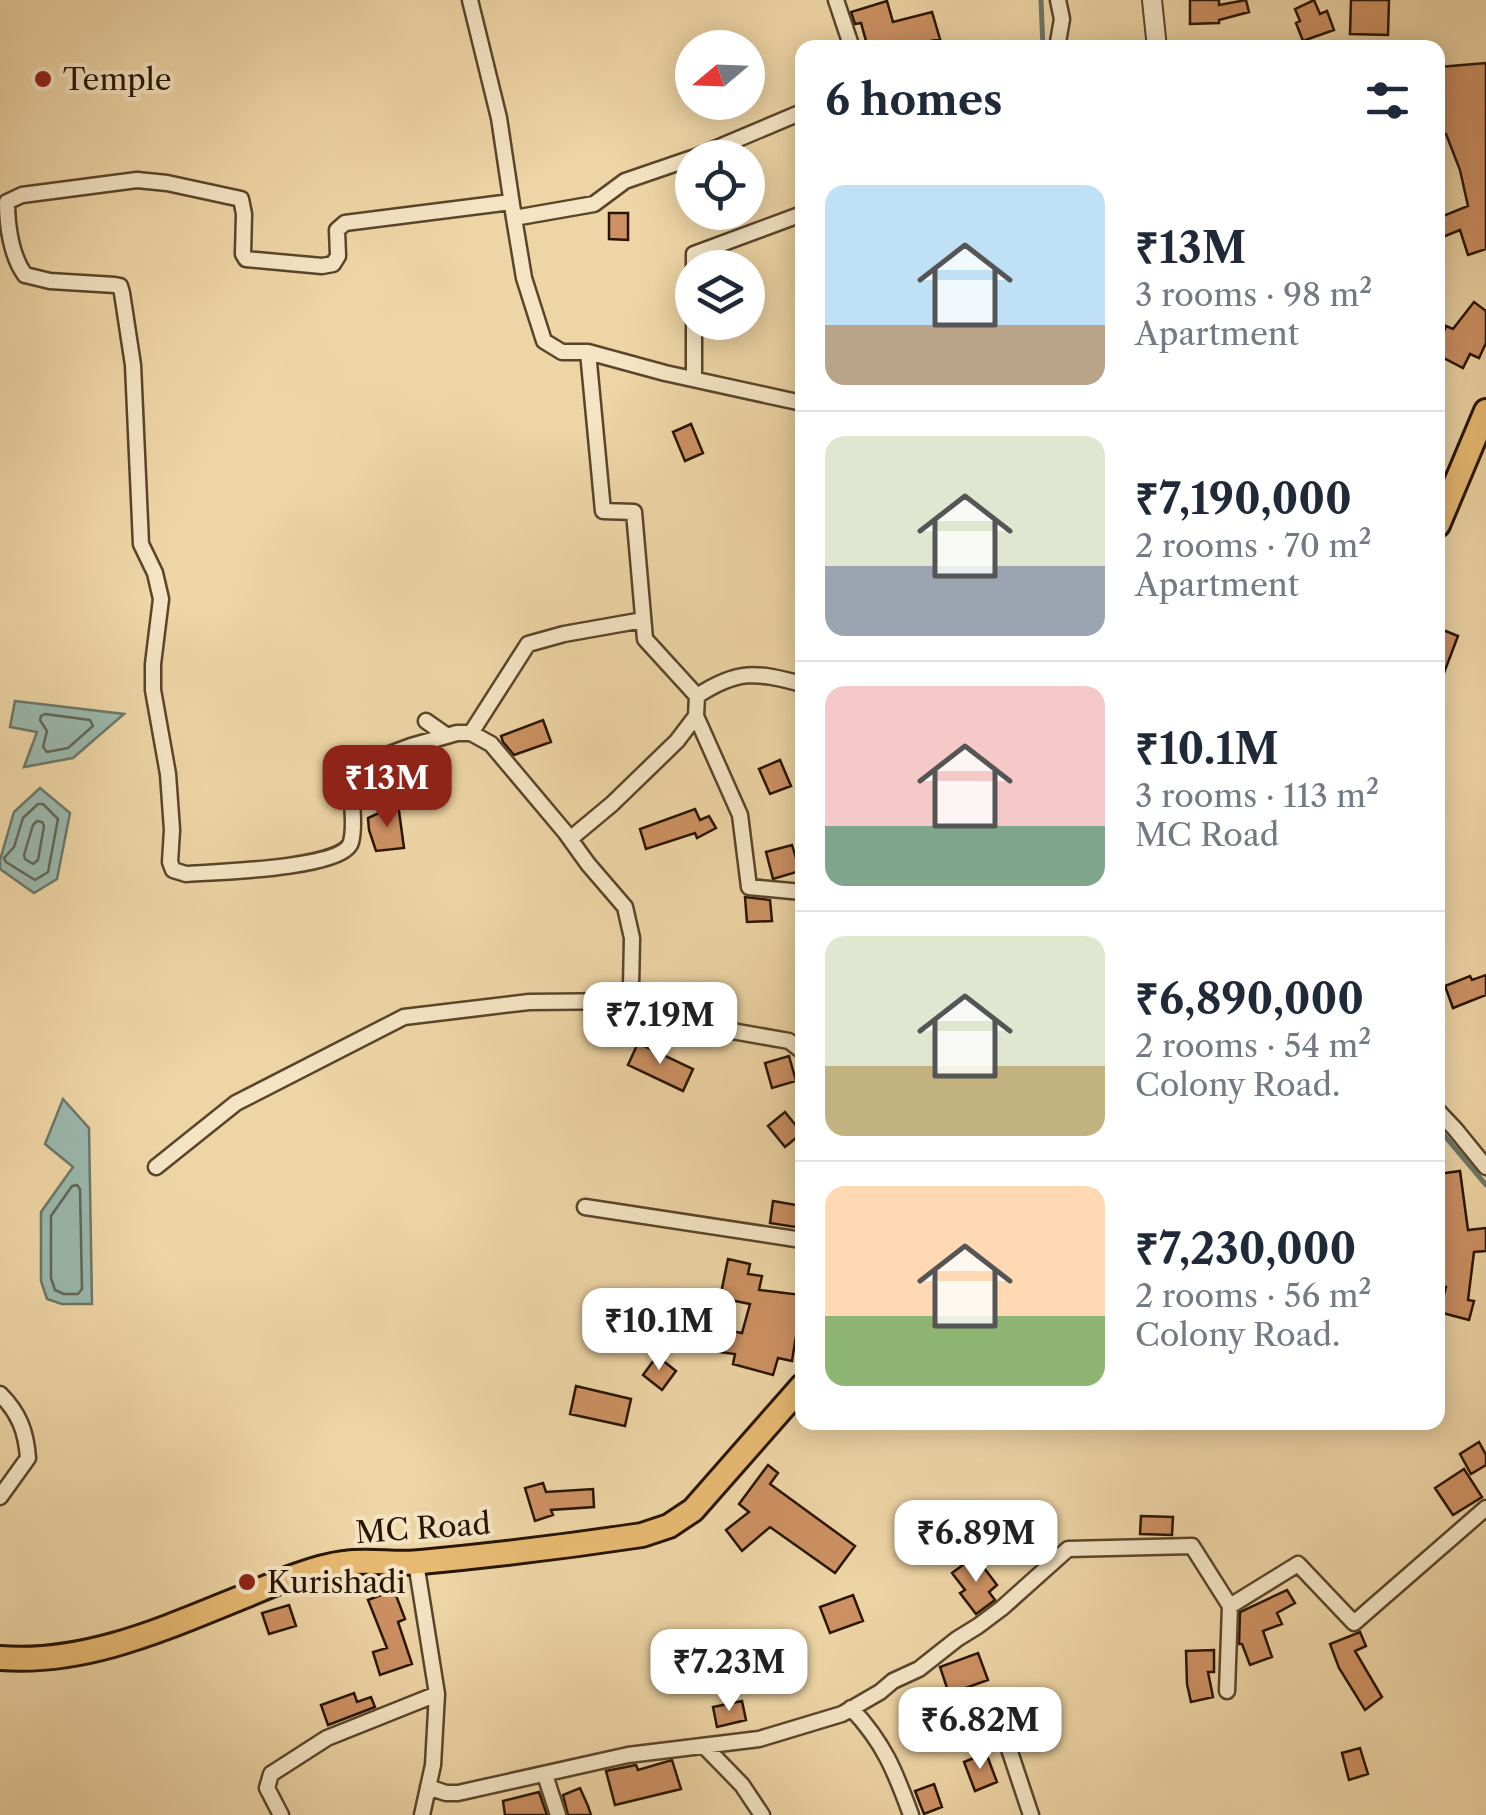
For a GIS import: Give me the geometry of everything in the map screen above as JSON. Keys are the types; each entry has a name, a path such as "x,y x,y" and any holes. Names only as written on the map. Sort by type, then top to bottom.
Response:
{"main road":[{"path":"1445,513 1477,457 1486,412"},
{"name":"MC Road","path":"0,1658 65,1657 98,1649 345,1562 416,1563 642,1535 669,1526 693,1510 795,1394"}],"street":[{"path":"470,0 499,118 524,278 544,341 562,352 588,352 795,402"},
{"path":"836,0 849,40"},
{"path":"1058,0 1062,20 1058,40"},
{"path":"1152,0 1156,40"},
{"path":"736,140 795,115"},
{"path":"514,218 594,204 625,181 675,164"},
{"path":"510,202 345,223 338,230 338,256 333,264 322,266 246,259 241,199 167,183 137,180 22,195 6,204 14,252 26,275 50,281 120,286 133,365 141,544 161,600 152,690 168,774 172,868 186,874 300,864 343,853 351,842 351,792 356,770 371,760 446,735 472,733 490,744 625,907 632,938 636,1007 658,1018 789,1040 795,1045"},
{"path":"705,250 795,217"},
{"path":"694,340 694,380"},
{"path":"588,352 603,510 634,512 645,639 698,696 696,716 740,814 749,887 795,891"},
{"path":"472,733 528,644 644,620"},
{"path":"698,696 720,681 741,675 795,682"},
{"path":"570,839 678,741 696,716"},
{"path":"426,721 446,735"},
{"path":"156,1167 236,1103 404,1017 529,1002 634,1001"},
{"path":"1445,1118 1486,1168"},
{"path":"585,1207 795,1239"},
{"path":"0,1394 15,1410 26,1436 28,1458 0,1497"},
{"path":"1230,1606 1298,1564 1354,1623 1486,1508"},
{"path":"428,1787 458,1793 628,1755 772,1735 830,1718 919,1669 956,1638 1002,1608 1068,1549 1192,1546 1230,1606 1227,1691"},
{"path":"416,1563 437,1694 433,1765 422,1815"},
{"path":"281,1815 267,1788 271,1774 327,1738 437,1694"},
{"path":"852,1708 883,1748 911,1815"},
{"path":"1007,1744 1031,1815"},
{"path":"704,1746 742,1785 762,1815"},
{"path":"545,1775 558,1815"}],"water":[{"path":"15,701 124,714 73,758 24,767 37,732 10,727"},
{"path":"40,788 70,813 57,879 34,893 0,869 0,860 14,812"},
{"path":"63,1099 89,1128 92,1304 62,1304 47,1299 41,1281 41,1212 73,1167 45,1144"}],"building":[{"path":"1190,0 1219,0 1219,5 1246,0 1249,12 1219,23 1190,24"},
{"path":"1314,0 1320,14 1327,11 1334,30 1303,40 1295,9"},
{"path":"1351,0 1389,0 1388,35 1350,34"},
{"path":"887,1 893,22 932,12 940,39 866,40 861,23 855,24 851,12"},
{"path":"1486,63 1486,249 1468,255 1460,230 1445,236 1445,215 1468,206 1460,170 1445,134 1445,67"},
{"path":"609,213 628,213 628,240 609,239"},
{"path":"1474,302 1486,311 1486,343 1479,358 1470,354 1463,368 1445,359 1445,328 1453,329"},
{"path":"691,424 703,453 685,461 673,432"},
{"path":"1445,631 1458,636 1445,670"},
{"path":"543,720 551,742 514,755 503,742 501,736"},
{"path":"780,760 791,786 770,794 759,769"},
{"path":"398,804 404,848 376,851 368,818"},
{"path":"695,809 700,820 709,816 716,828 697,838 695,833 646,849 640,829"},
{"path":"792,845 795,872 773,879 766,852"},
{"path":"745,897 770,900 772,921 747,922"},
{"path":"1486,975 1486,995 1453,1008 1445,986 1470,976 1472,980"},
{"path":"638,1043 693,1069 683,1091 628,1065"},
{"path":"789,1056 795,1081 772,1088 765,1063"},
{"path":"785,1112 795,1124 795,1139 785,1147 768,1126"},
{"path":"1460,1171 1468,1230 1486,1228 1486,1251 1474,1252 1468,1300 1474,1301 1469,1320 1445,1314 1445,1173"},
{"path":"773,1201 795,1205 795,1227 770,1223"},
{"path":"728,1259 750,1264 748,1274 762,1276 759,1290 795,1294 792,1361 778,1358 773,1375 733,1364 735,1354 711,1351 714,1328 742,1333 750,1304 720,1298"},
{"path":"657,1356 676,1371 662,1390 643,1375"},
{"path":"576,1386 631,1399 625,1426 570,1414"},
{"path":"1479,1442 1486,1465 1471,1474 1460,1454"},
{"path":"768,1465 778,1473 770,1484 855,1546 835,1573 770,1527 742,1551 726,1530 749,1512 739,1504"},
{"path":"1464,1469 1482,1497 1453,1515 1435,1488"},
{"path":"543,1483 546,1492 593,1489 594,1507 551,1510 553,1515 535,1521 525,1488"},
{"path":"1141,1516 1173,1517 1172,1535 1140,1534"},
{"path":"975,1556 997,1585 989,1592 995,1600 976,1614 960,1593 965,1590 952,1573"},
{"path":"394,1590 405,1619 398,1622 412,1664 380,1675 373,1652 387,1648 368,1600"},
{"path":"1287,1590 1295,1603 1277,1613 1282,1624 1263,1631 1272,1657 1250,1665 1239,1644 1240,1612"},
{"path":"853,1595 863,1621 830,1633 820,1607"},
{"path":"289,1605 296,1626 269,1634 262,1613"},
{"path":"1360,1632 1366,1646 1355,1651 1382,1697 1365,1710 1339,1668 1330,1644"},
{"path":"1214,1650 1214,1672 1208,1672 1213,1697 1191,1702 1186,1651"},
{"path":"978,1653 988,1680 949,1694 940,1667"},
{"path":"354,1693 357,1702 371,1697 375,1707 328,1725 321,1705"},
{"path":"742,1701 746,1720 717,1727 713,1707"},
{"path":"1360,1748 1368,1774 1349,1780 1342,1753"},
{"path":"986,1753 997,1782 975,1791 964,1762"},
{"path":"672,1760 681,1789 615,1805 606,1771 636,1765 638,1770"},
{"path":"934,1784 942,1807 924,1814 915,1791"},
{"path":"580,1788 591,1815 568,1815 563,1795"},
{"path":"539,1792 547,1815 505,1815 503,1801"}],"waterway":[{"path":"1041,0 1043,40"},
{"path":"1445,1136 1486,1185"}],"place":[{"name":"Temple","path":"43,79"},
{"name":"Kurishadi","path":"247,1582"}]}
